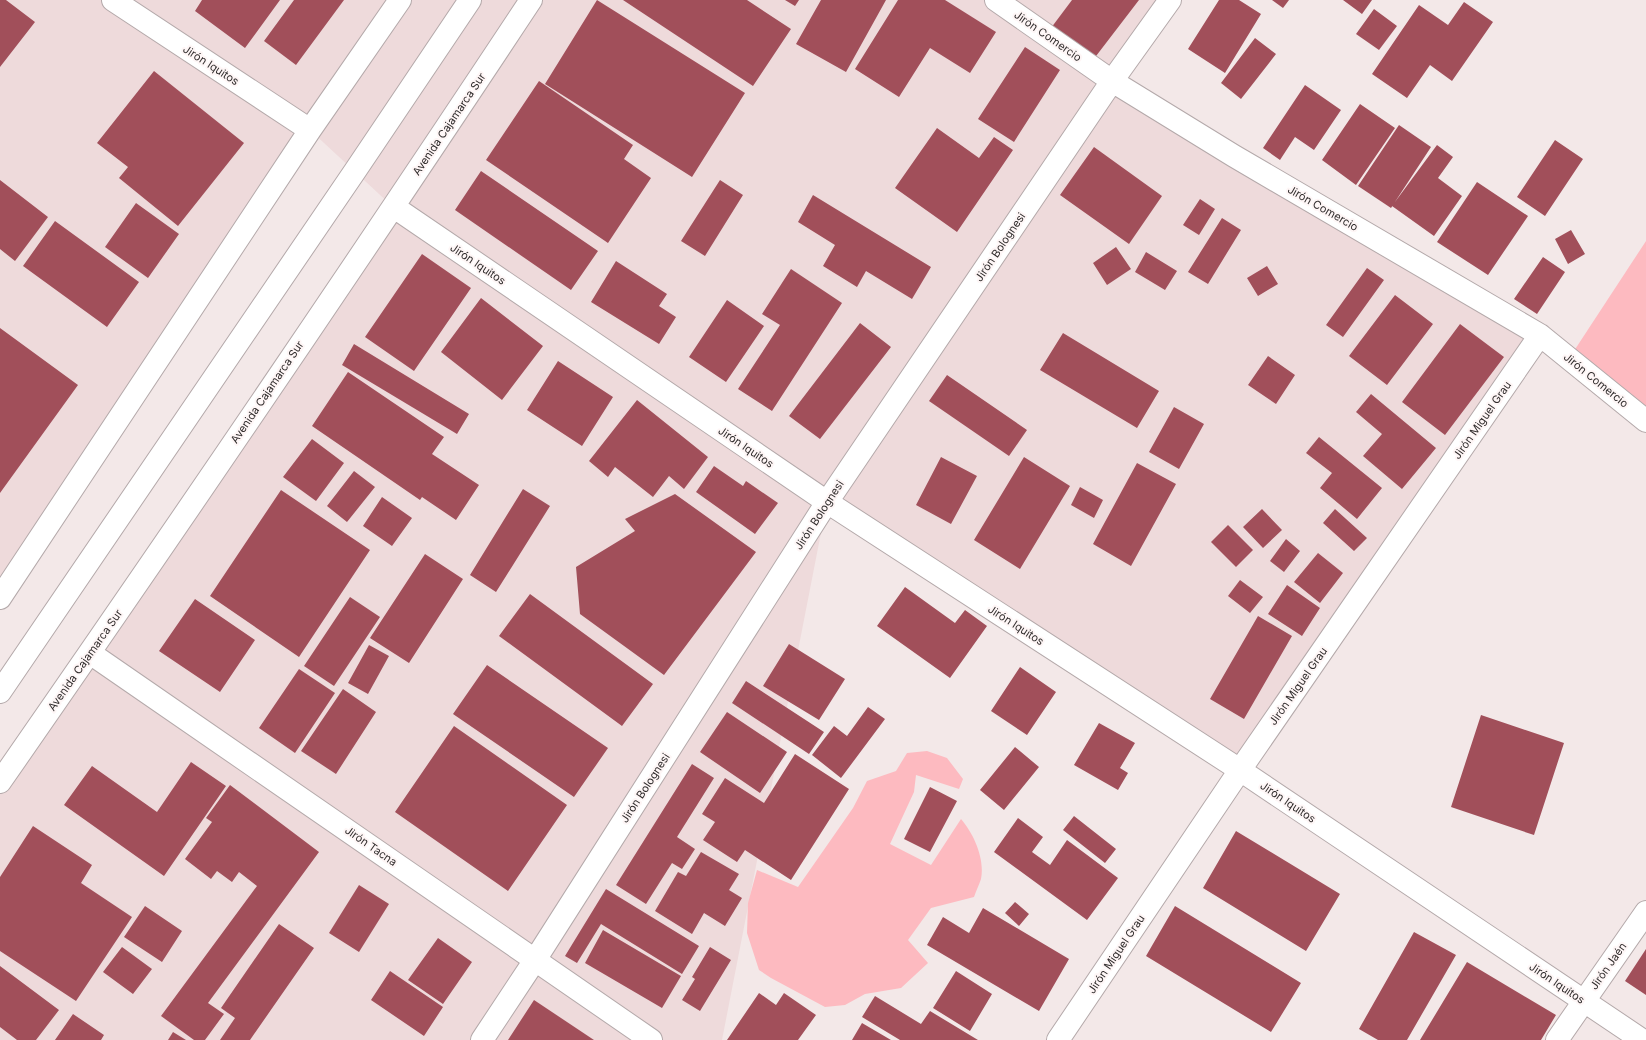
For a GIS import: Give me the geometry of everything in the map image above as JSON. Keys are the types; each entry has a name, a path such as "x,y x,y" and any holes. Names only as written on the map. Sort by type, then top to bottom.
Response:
{"main road":[{"name":"Jirón Iquitos","path":"112,0 310,130"},
{"path":"4,585 310,130 400,0"},
{"path":"0,692 470,0"},
{"name":"Avenida Cajamarca Sur","path":"0,782 90,653 394,207 531,0"},
{"name":"Jirón Comercio","path":"996,0 1112,81 1234,156 1540,335 1646,421"},
{"name":"Jirón Bolognesi","path":"482,1040 535,960 827,502 1112,81 1170,0"},
{"name":"Jirón Iquitos","path":"394,207 827,502 1240,770 1642,1040"},
{"name":"Jirón Miguel Grau","path":"1058,1040 1240,770 1540,335"},
{"name":"Jirón Tacna","path":"90,653 651,1040"},
{"name":"Jirón Jaén","path":"1557,1040 1646,912"}],"shaded area":[{"path":"0,0 1170,0 1112,80 1540,335 1240,770 827,502 722,1040 0,1040 0,780 393,207 310,130 0,581"},
{"path":"1646,241 1646,407 1570,357"},
{"path":"927,751 947,758 963,779 959,789 916,775 914,792 890,844 931,865 961,819 974,839 980,855 982,871 981,879 974,897 931,908 908,940 928,963 901,988 865,994 845,1005 825,1007 759,970 747,933 748,903 757,870 798,887 853,808 867,781 896,771 907,753"}],"building":[{"path":"0,0 6,0 35,22 0,67"},
{"path":"202,0 280,0 245,48 195,11"},
{"path":"294,0 344,0 296,65 264,41"},
{"path":"597,0 745,93 692,177 545,84"},
{"path":"623,0 747,0 791,29 753,86"},
{"path":"785,0 799,0 795,6"},
{"path":"821,0 886,0 846,72 796,44"},
{"path":"898,0 945,0 996,32 970,73 930,48 899,97 855,69"},
{"path":"1072,0 1139,0 1093,60 1051,28"},
{"path":"1219,0 1239,0 1261,14 1225,73 1188,49"},
{"path":"1272,0 1289,0 1283,8"},
{"path":"1343,0 1372,0 1362,14"},
{"path":"1464,2 1493,22 1452,81 1430,65 1407,98 1372,74 1419,5 1448,25"},
{"path":"1374,9 1397,26 1379,50 1356,34"},
{"path":"1255,38 1276,54 1241,99 1221,83"},
{"path":"1025,47 1060,70 1014,142 978,119"},
{"path":"154,71 244,143 178,226 119,178 128,167 97,143"},
{"path":"539,81 633,145 624,159 651,178 608,243 486,160"},
{"path":"1305,85 1341,110 1314,150 1295,137 1280,160 1263,148"},
{"path":"1360,104 1395,128 1356,185 1322,160"},
{"path":"1399,125 1431,147 1391,208 1358,186"},
{"path":"937,128 979,158 994,137 1013,150 957,232 895,188"},
{"path":"1555,140 1583,159 1545,216 1517,197"},
{"path":"1437,145 1453,157 1438,178 1462,196 1434,236 1392,206"},
{"path":"1094,147 1162,196 1129,244 1060,195"},
{"path":"481,171 598,251 571,290 455,210"},
{"path":"0,180 48,217 15,261 0,249"},
{"path":"720,180 743,195 705,256 681,241"},
{"path":"1477,182 1528,216 1488,275 1437,242"},
{"path":"813,195 931,267 912,299 866,271 857,287 823,266 835,245 798,222"},
{"path":"1200,199 1215,209 1199,235 1183,225"},
{"path":"136,203 179,234 148,278 105,247"},
{"path":"1222,218 1241,230 1208,284 1188,272"},
{"path":"55,221 139,282 107,327 23,266"},
{"path":"1571,230 1585,254 1568,264 1555,239"},
{"path":"1116,247 1131,269 1107,285 1093,263"},
{"path":"1146,252 1177,271 1165,290 1135,272"},
{"path":"422,254 471,288 414,371 365,337"},
{"path":"1543,257 1565,272 1537,314 1514,299"},
{"path":"616,261 667,294 659,306 676,317 659,344 591,302"},
{"path":"1267,266 1278,284 1258,296 1247,278"},
{"path":"1367,268 1384,280 1343,337 1326,325"},
{"path":"791,269 842,303 772,411 738,389 780,325 762,314"},
{"path":"1395,295 1433,324 1387,385 1349,356"},
{"path":"481,298 543,346 502,400 441,352"},
{"path":"727,300 764,326 726,382 689,357"},
{"path":"860,323 891,347 820,439 789,416"},
{"path":"1460,324 1504,357 1445,435 1402,402"},
{"path":"0,328 78,385 0,493"},
{"path":"1063,333 1159,391 1137,428 1040,370"},
{"path":"354,344 469,414 457,434 342,365"},
{"path":"1268,356 1295,375 1276,404 1248,385"},
{"path":"558,361 613,397 582,446 527,410"},
{"path":"348,372 444,437 432,454 479,485 456,520 422,497 420,500 312,426"},
{"path":"947,375 1027,430 1009,456 929,401"},
{"path":"1371,394 1436,448 1402,489 1363,456 1382,434 1356,412"},
{"path":"637,400 708,457 684,489 669,476 653,497 615,467 608,477 589,461"},
{"path":"1174,407 1204,424 1179,469 1149,452"},
{"path":"1319,437 1382,488 1357,519 1320,488 1332,473 1306,453"},
{"path":"312,439 344,463 316,501 283,477"},
{"path":"941,457 977,476 951,524 916,505"},
{"path":"1024,457 1070,486 1020,569 974,540"},
{"path":"1137,463 1176,484 1131,566 1093,544"},
{"path":"714,466 743,486 746,481 778,503 755,534 696,492"},
{"path":"354,471 375,487 347,522 327,506"},
{"path":"1080,487 1103,500 1094,518 1071,505"},
{"path":"523,489 550,506 496,592 470,575"},
{"path":"281,490 370,550 299,657 210,596"},
{"path":"675,494 756,552 664,675 580,614 576,567 635,531 625,519"},
{"path":"382,497 412,518 392,546 363,526"},
{"path":"1262,509 1282,530 1263,548 1243,527"},
{"path":"1335,509 1367,538 1354,551 1323,523"},
{"path":"1228,525 1253,550 1236,567 1211,542"},
{"path":"1286,539 1300,551 1284,572 1270,561"},
{"path":"1318,553 1343,573 1320,603 1294,582"},
{"path":"425,554 463,579 409,663 370,638"},
{"path":"1240,580 1263,597 1250,613 1228,596"},
{"path":"1287,585 1320,608 1302,636 1268,614"},
{"path":"905,587 955,623 965,610 987,626 950,678 877,626"},
{"path":"530,594 653,684 622,726 499,636"},
{"path":"350,597 380,617 334,686 304,666"},
{"path":"195,599 255,640 220,692 159,651"},
{"path":"1258,616 1292,636 1244,719 1210,699"},
{"path":"789,644 845,679 819,720 763,686"},
{"path":"369,645 389,656 368,694 348,683"},
{"path":"487,665 608,748 574,797 453,714"},
{"path":"1020,667 1056,692 1027,735 991,711"},
{"path":"299,669 335,693 295,753 259,728"},
{"path":"746,681 824,732 809,754 732,703"},
{"path":"343,689 376,712 336,774 301,751"},
{"path":"868,707 885,719 841,778 812,755 834,726 847,736"},
{"path":"727,712 787,752 760,793 700,752"},
{"path":"1481,715 1564,743 1534,835 1451,807"},
{"path":"1099,723 1135,743 1120,768 1128,773 1118,790 1074,765"},
{"path":"454,726 567,805 508,891 395,812"},
{"path":"1015,747 1039,767 1004,810 980,790"},
{"path":"795,754 849,789 791,880 745,850 737,862 703,840 715,822 702,814 725,778 764,803"},
{"path":"191,762 226,786 164,876 64,805 92,766 157,812"},
{"path":"692,764 714,778 677,837 695,849 682,869 672,863 646,904 616,885"},
{"path":"230,785 319,852 208,1003 224,1014 205,1040 194,1040 161,1016 257,886 239,872 232,882 217,871 211,879 185,859 212,822 206,818"},
{"path":"930,787 957,801 930,852 904,839"},
{"path":"1074,816 1116,849 1105,863 1063,830"},
{"path":"1018,818 1043,837 1032,852 1050,865 1067,840 1118,878 1087,920 994,852"},
{"path":"33,826 92,865 81,883 132,917 76,1001 0,951 0,877"},
{"path":"1236,831 1340,894 1306,951 1203,888"},
{"path":"701,852 739,874 729,890 742,898 725,926 704,913 692,934 655,911 678,872 686,876"},
{"path":"359,885 389,904 359,952 329,933"},
{"path":"606,889 699,946 682,974 601,924 577,963 565,956"},
{"path":"1015,902 1029,914 1019,926 1005,913"},
{"path":"145,906 182,931 162,962 124,937"},
{"path":"1175,906 1301,983 1271,1032 1146,956"},
{"path":"983,908 1069,959 1039,1011 927,945 943,917 969,933"},
{"path":"279,924 314,948 250,1040 220,1040 235,1018 221,1008"},
{"path":"603,930 681,976 662,1008 585,963"},
{"path":"1414,932 1456,955 1407,1040 1378,1040 1359,1029"},
{"path":"438,938 472,962 443,1004 408,980"},
{"path":"122,947 152,969 133,994 103,972"},
{"path":"710,947 731,960 700,1011 682,1000 695,979 692,977"},
{"path":"1646,949 1646,995 1625,981"},
{"path":"1467,962 1556,1015 1541,1040 1420,1040"},
{"path":"0,966 59,1010 36,1040 17,1040 0,1027"},
{"path":"390,971 443,1007 424,1036 371,1000"},
{"path":"956,971 992,994 970,1031 933,1008"},
{"path":"759,993 776,1005 784,993 816,1015 798,1040 727,1040"},
{"path":"875,996 921,1024 930,1011 978,1040 900,1040 862,1017"},
{"path":"534,1000 594,1040 508,1040"},
{"path":"73,1014 104,1035 101,1040 55,1040"},
{"path":"862,1023 891,1040 852,1040"},
{"path":"173,1032 186,1040 168,1040"}]}
